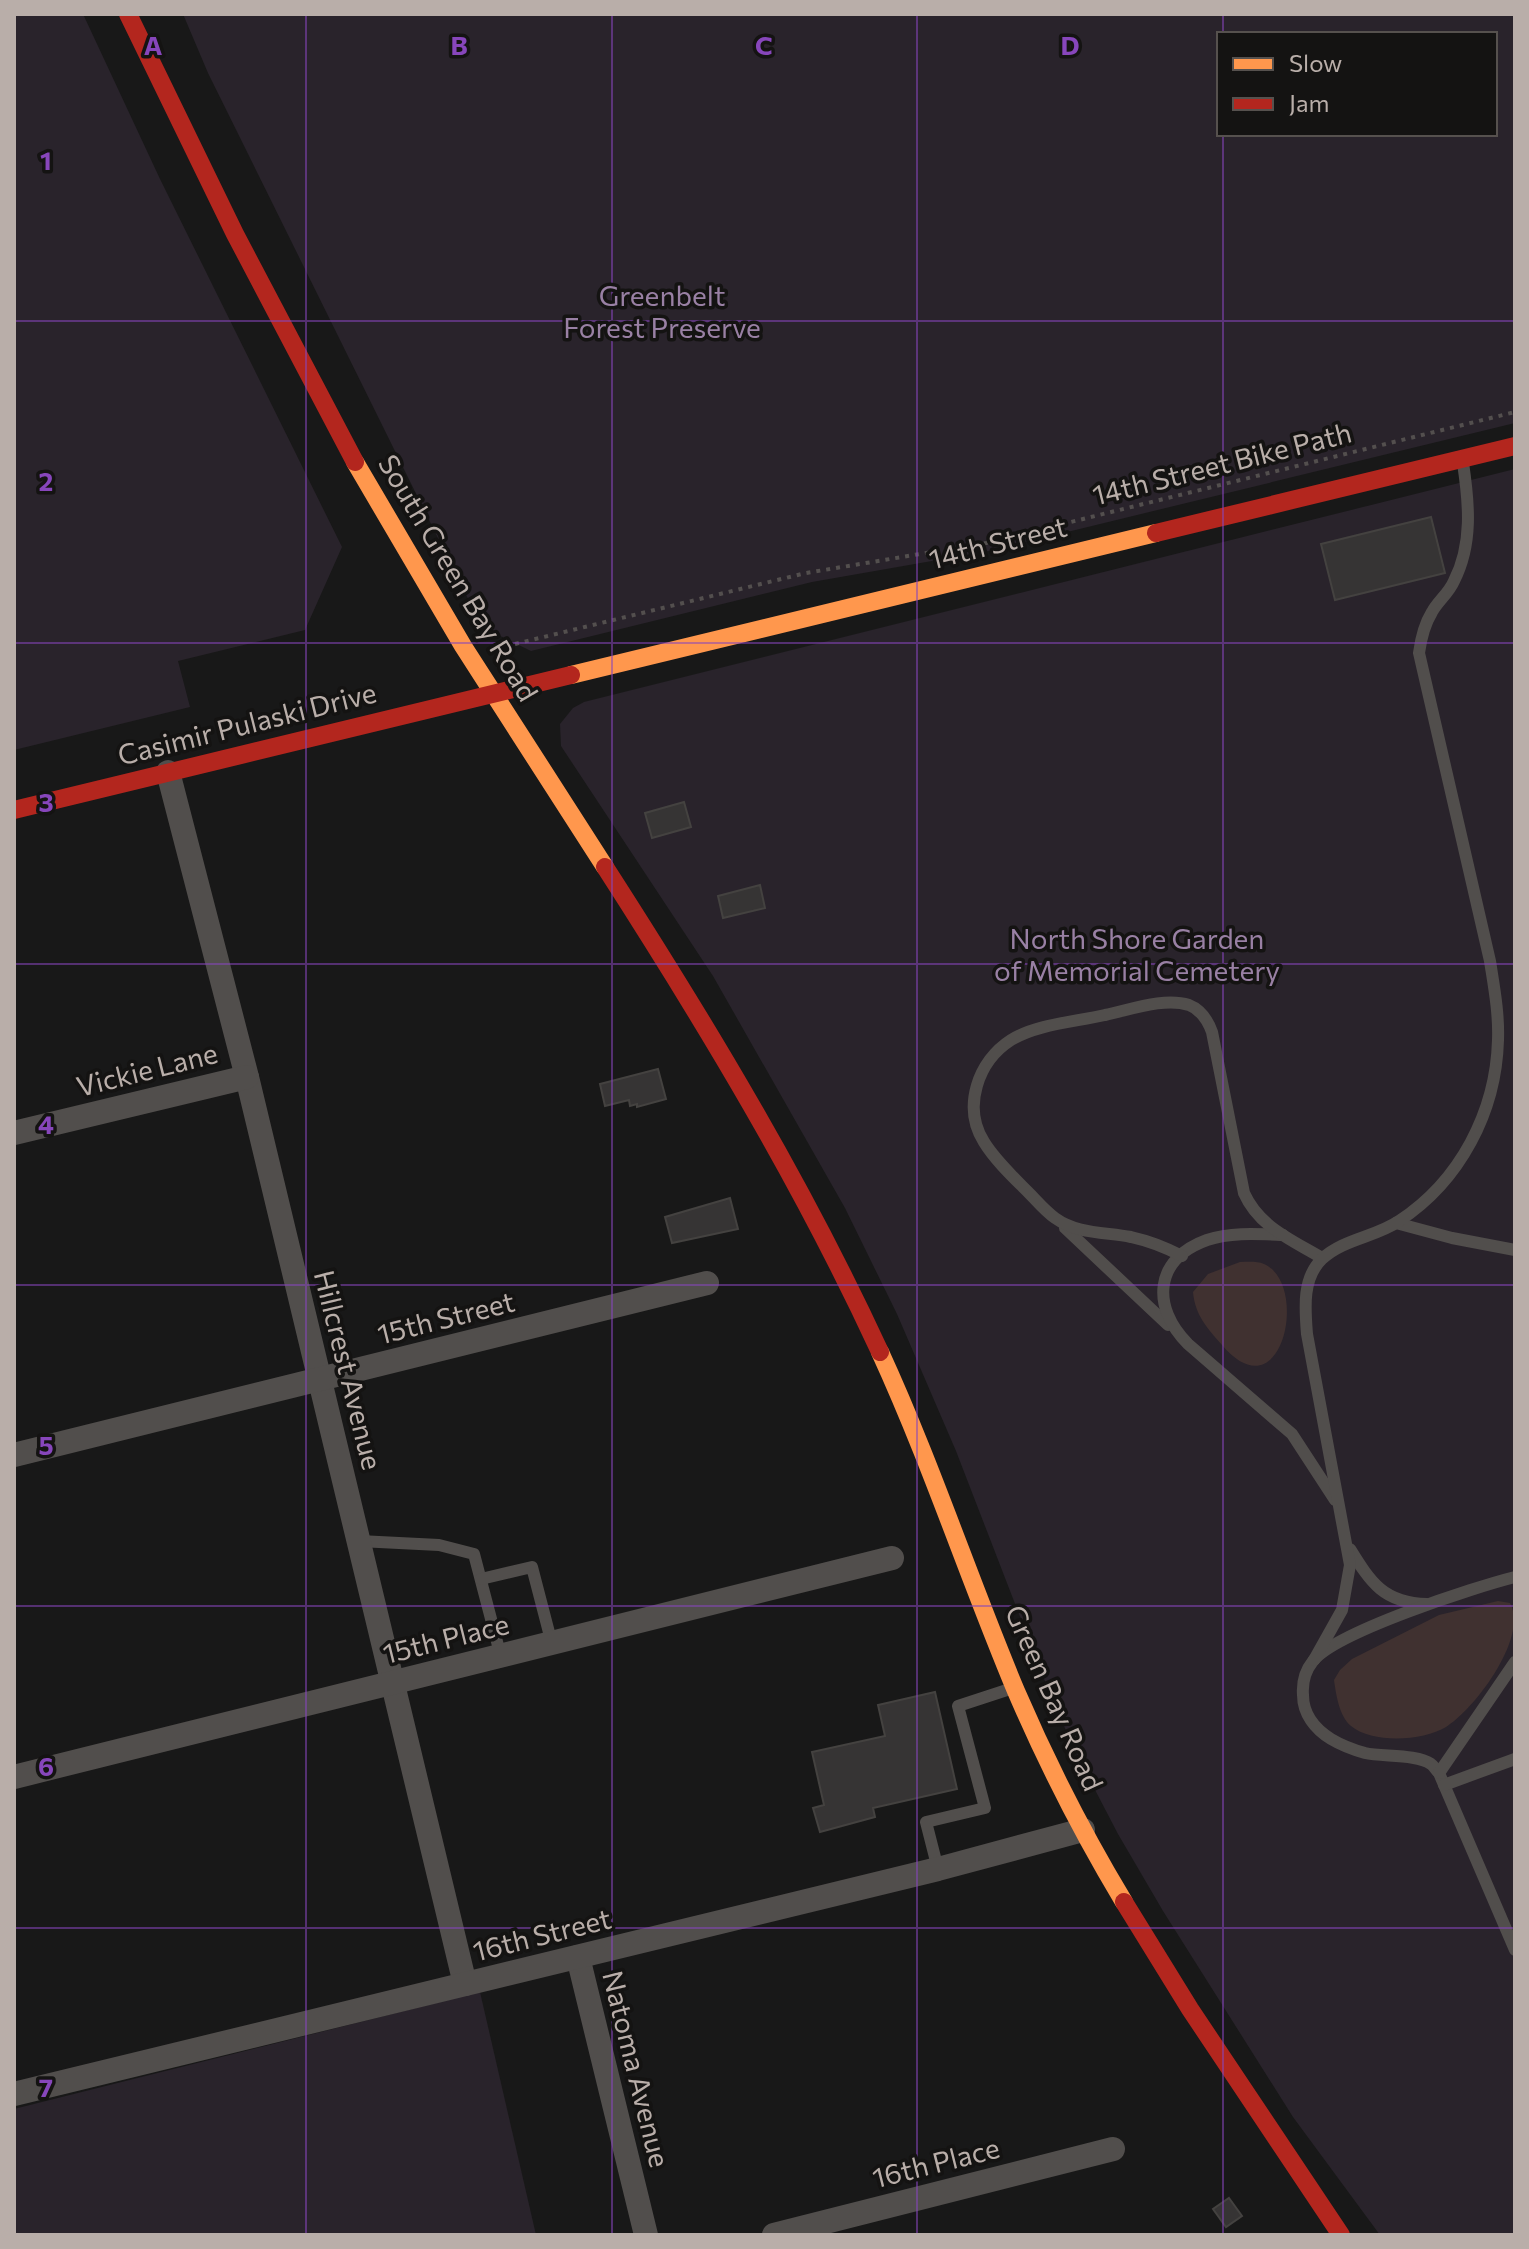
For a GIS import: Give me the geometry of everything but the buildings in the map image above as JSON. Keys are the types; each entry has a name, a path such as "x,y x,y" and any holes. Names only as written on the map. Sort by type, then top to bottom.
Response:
{"main road":[{"name":"South Green Bay Road","path":"128,14 219,204 326,409 430,592 682,987 779,1149"},
{"name":"14th Street","path":"493,694 1515,446"},
{"name":"Casimir Pulaski Drive","path":"14,810 493,694"},
{"name":"Green Bay Road","path":"779,1149 844,1274 912,1425 1014,1688 1083,1830 1177,1989 1341,2235"}],"street":[{"name":"Hillcrest Avenue","path":"168,772 247,1077 465,1984"},
{"name":"Vickie Lane","path":"14,1133 247,1077"},
{"name":"15th Street","path":"14,1455 707,1283"},
{"name":"15th Place","path":"14,1777 892,1558"},
{"name":"16th Street","path":"14,2094 938,1869 1083,1830"},
{"name":"Natoma Avenue","path":"578,1957 646,2235"},
{"name":"16th Place","path":"774,2235 1113,2149"}],"lane":[{"path":"1463,458 1469,497 1462,561 1454,584 1432,611 1422,631 1419,653 1490,961 1498,1040 1494,1079 1486,1112 1470,1144 1456,1167 1436,1190 1396,1223 1322,1258 1308,1284 1305,1306 1307,1334 1350,1565 1342,1610 1305,1675 1303,1704 1318,1730 1332,1740 1365,1753 1431,1764 1441,1779 1515,1950"},
{"path":"1322,1258 1261,1221 1250,1207 1244,1193 1212,1032 1207,1019 1189,1005 1161,1004 1035,1030 1013,1039 1000,1049 981,1072 975,1099 978,1128 983,1141 1053,1217 1173,1330 1292,1434 1324,1480 1342,1513"},
{"path":"1053,1217 1069,1227 1161,1245 1182,1256"},
{"path":"1396,1223 1515,1250"},
{"path":"1173,1330 1166,1315 1164,1287 1173,1263 1194,1246 1225,1236 1283,1235"},
{"path":"359,1541 439,1545 474,1554 501,1657"},
{"path":"1349,1548 1366,1575 1395,1599 1435,1604"},
{"path":"481,1579 532,1567 552,1644"},
{"path":"1314,1660 1355,1634 1515,1577"},
{"path":"1441,1779 1515,1662"},
{"path":"938,1869 926,1822 985,1808 958,1706 1014,1688"},
{"path":"1441,1779 1515,1759"}],"path":[{"name":"14th Street Bike Path","path":"515,644 806,573 986,543 1515,412"}],"green space":[{"path":"14,14 83,14 160,179 342,547 305,630 178,661 190,707 14,750"},
{"name":"Greenbelt Forest Preserve","path":"183,14 1515,14 1515,423 989,551 812,582 531,651 482,627 208,73"},
{"name":"North Shore Garden of Memorial Cemetery","path":"1515,469 1515,2235 1380,2235 1293,2117 1118,1834 1053,1702 956,1451 897,1314 845,1208 713,976 561,746 560,724 573,708 584,702"},
{"path":"480,1992 536,2235 14,2235 14,2109"}],"shaded area":[{"path":"1240,1262 1264,1264 1278,1276 1285,1295 1287,1317 1283,1339 1274,1356 1260,1365 1243,1363 1222,1345 1203,1321 1194,1300 1193,1292 1208,1274"},
{"path":"1498,1601 1510,1603 1514,1617 1506,1652 1484,1689 1458,1718 1436,1732 1412,1738 1372,1736 1347,1722 1334,1680 1352,1659 1439,1615"}],"traffic: slow":[{"path":"355,462 463,646 605,867"},
{"path":"571,675 1156,533"},
{"path":"880,1352 1028,1718 1080,1824 1124,1902"}],"traffic: jam":[{"path":"128,14 235,234 355,462"},
{"path":"1156,533 1515,446"},
{"path":"14,810 571,675"},
{"path":"605,867 751,1105 818,1227 880,1352"},
{"path":"1124,1902 1190,2009 1341,2235"}]}
